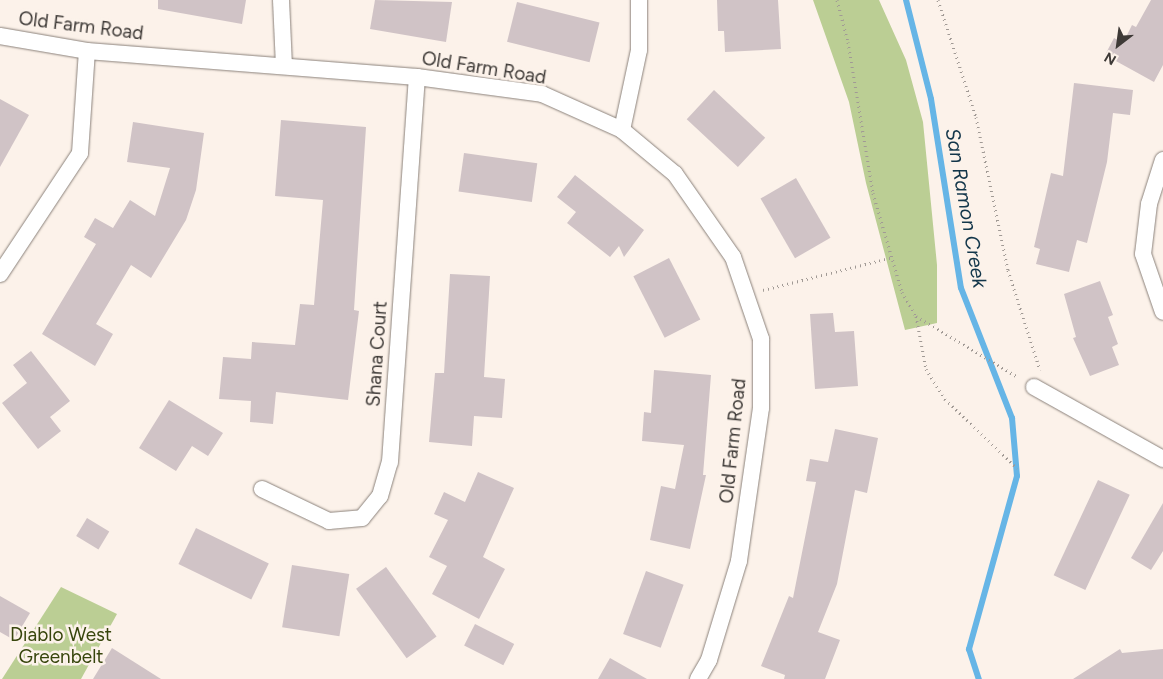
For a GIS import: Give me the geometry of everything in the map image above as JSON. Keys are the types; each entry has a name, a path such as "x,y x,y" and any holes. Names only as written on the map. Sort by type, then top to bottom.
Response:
{"street":[{"path":"281,0 284,65"},
{"path":"622,130 639,50 639,0"},
{"name":"Old Farm Road","path":"0,36 87,51 284,65 417,78 542,94 622,130 675,174 733,257 761,339 761,408 739,561 709,660 698,679"},
{"path":"0,274 80,152 87,51"},
{"name":"Shana Court","path":"262,489 329,520 362,518 380,496 390,462 417,78"},
{"path":"1163,160 1149,204 1143,254 1163,312"},
{"path":"1039,389 1163,459"}],"path":[{"path":"837,0 848,42 873,193 902,292 916,316 926,369 937,388 1017,468"},
{"path":"916,316 1039,389 1040,368 1008,270 976,117 938,0"},
{"path":"747,295 893,257"}],"green space":[{"path":"813,0 879,0 906,60 923,122 937,265 937,323 905,330 866,183 849,102"},
{"name":"Diablo West Greenbelt","path":"61,587 117,614 81,679 2,679"}],"building":[{"path":"158,0 246,0 242,24 158,9"},
{"path":"375,0 452,2 446,42 370,29"},
{"path":"717,0 778,0 781,49 725,52 724,31 718,31"},
{"path":"1151,0 1163,0 1163,65 1154,82 1105,55 1114,38 1123,43 1132,25 1136,27"},
{"path":"517,2 599,23 590,62 507,42"},
{"path":"1074,83 1133,90 1130,115 1113,113 1107,162 1087,243 1077,240 1069,272 1036,264 1040,249 1034,247 1051,173 1063,176"},
{"path":"714,90 765,138 738,167 687,119"},
{"path":"0,99 29,115 0,167"},
{"path":"281,120 366,127 354,310 359,311 348,400 276,392 273,424 250,422 251,401 219,399 223,357 251,359 252,342 295,345 300,304 314,305 323,200 275,196"},
{"path":"133,122 204,133 196,190 186,220 151,278 131,265 96,324 113,334 95,366 42,334 96,244 84,237 95,218 113,228 130,200 155,216 170,168 127,162"},
{"path":"464,153 537,163 532,202 459,192"},
{"path":"575,175 644,230 624,257 619,246 610,257 567,223 576,212 557,197"},
{"path":"796,178 830,238 795,258 760,198"},
{"path":"669,258 700,319 665,338 633,276"},
{"path":"450,274 490,276 484,377 505,379 502,418 474,416 472,446 429,442 435,373 444,373"},
{"path":"1100,281 1113,315 1108,317 1118,344 1112,347 1119,365 1090,376 1073,338 1076,337 1064,294"},
{"path":"833,313 835,332 854,331 858,386 815,389 810,314"},
{"path":"31,351 70,401 50,417 61,431 38,449 2,403 27,383 13,365"},
{"path":"654,370 711,375 703,475 706,475 690,549 650,540 661,486 675,489 684,445 642,441 644,412 651,413"},
{"path":"169,400 223,433 208,456 192,446 176,471 139,448"},
{"path":"835,429 878,438 867,493 855,490 837,584 818,632 840,640 825,679 784,679 785,675 761,666 789,596 793,598 816,482 806,481 810,459 828,462"},
{"path":"478,472 514,488 483,557 505,569 479,619 432,594 447,566 429,557 448,520 434,514 444,492 465,502"},
{"path":"1098,480 1130,495 1085,590 1054,575"},
{"path":"1163,503 1163,551 1151,570 1131,558"},
{"path":"87,518 109,531 98,549 76,536"},
{"path":"196,528 269,564 251,599 178,564"},
{"path":"292,565 349,574 339,636 282,627"},
{"path":"386,567 437,637 407,658 356,589"},
{"path":"646,571 684,585 661,648 623,634"},
{"path":"0,596 30,613 14,640 0,632"},
{"path":"475,624 514,644 503,665 464,645"},
{"path":"112,648 161,679 93,679"},
{"path":"1120,649 1122,653 1163,649 1163,679 1073,679"},
{"path":"610,658 647,679 598,679"}],"waterway":[{"name":"San Ramon Creek","path":"906,0 931,99 961,288 1012,418 1017,476 969,649 979,679"}]}
